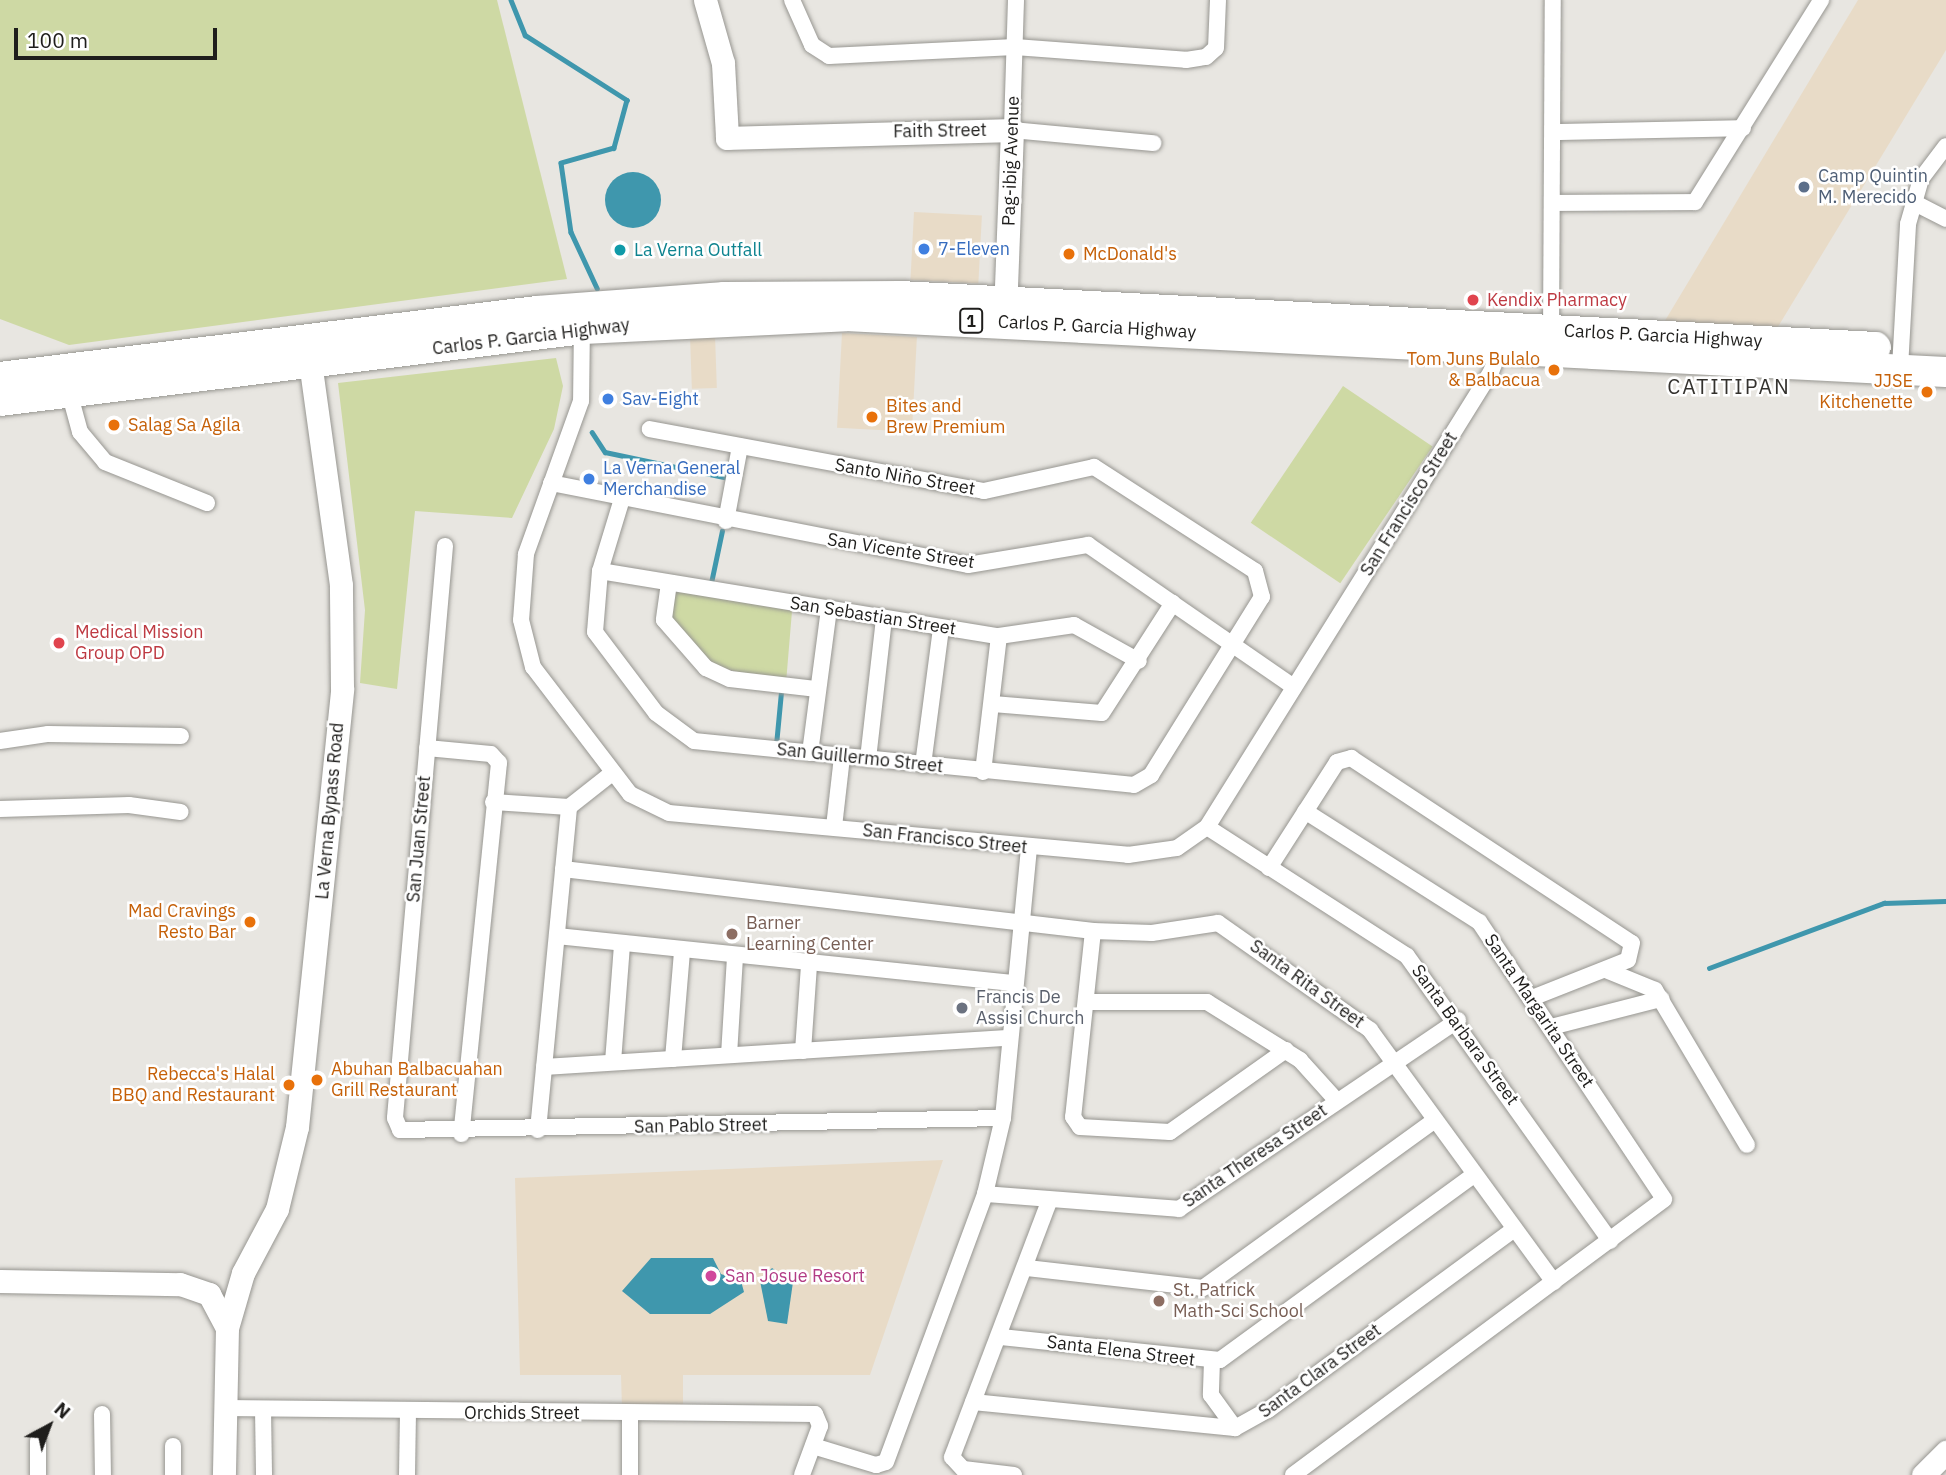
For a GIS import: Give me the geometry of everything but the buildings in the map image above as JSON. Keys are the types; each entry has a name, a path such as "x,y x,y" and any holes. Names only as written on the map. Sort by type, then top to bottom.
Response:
{"highway":[{"name":"Carlos P. Garcia Highway","path":"0,401 67,381 582,318 845,306 1005,311 1901,358 1946,352"},
{"name":"Carlos P. Garcia Highway","path":"1901,358 1946,372"},
{"name":"Carlos P. Garcia Highway","path":"0,377 67,381"}],"street":[{"name":"Faith Street","path":"705,0 723,63 727,138 1012,130 1153,143"},
{"path":"792,0 812,46 828,56 1015,47 1206,58 1218,40 1218,0"},
{"name":"Pag-ibig Avenue","path":"1005,311 1016,0"},
{"path":"1550,341 1556,203 1553,0"},
{"path":"1556,203 1686,207 1703,195 1821,0"},
{"path":"1556,132 1743,128"},
{"path":"1901,358 1913,202 1921,178 1946,146"},
{"path":"1913,202 1946,219"},
{"name":"San Francisco Street","path":"582,318 582,401 551,483 524,569 526,648 552,696 611,774 649,808 669,813 1029,848 1159,854 1207,827 1503,338"},
{"name":"La Verna Bypass Road","path":"227,1328 243,1273 277,1209 298,1126 342,688 341,585 308,352"},
{"path":"67,381 80,432 105,461 206,503"},
{"name":"Santo Niño Street","path":"650,429 984,491 1085,468 1104,470 1255,571 1262,597 1234,645"},
{"path":"726,521 740,446"},
{"name":"San Vicente Street","path":"551,483 621,502 968,565 1088,545 1294,687"},
{"name":"San Guillermo Street","path":"621,502 600,571 595,632 670,726 694,741 1123,786 1143,781 1234,645"},
{"name":"San Juan Street","path":"400,1130 395,1118 445,546"},
{"name":"San Sebastian Street","path":"600,571 999,636 1074,625 1139,661"},
{"path":"669,583 664,620 706,668 730,679 817,689"},
{"path":"993,704 1091,716 1111,704 1173,603"},
{"path":"810,753 830,609"},
{"path":"868,759 884,619"},
{"path":"923,765 941,628"},
{"path":"984,772 999,636"},
{"path":"0,741 48,734 181,736"},
{"path":"427,748 496,757 461,1134"},
{"path":"1269,868 1343,756 1616,928 1634,953 1606,970 1532,998"},
{"path":"834,827 842,757"},
{"path":"493,802 569,807 611,774"},
{"path":"0,809 129,804 181,812"},
{"path":"538,1130 569,807"},
{"name":"Santa Margarita Street","path":"1305,811 1479,922 1551,1027 1663,1203 1610,1241"},
{"name":"Santa Barbara Street","path":"1207,827 1396,948 1458,1020 1610,1241"},
{"path":"802,1475 813,1446 876,1465 886,1462 985,1194 1003,1118 1007,1038 1029,848"},
{"name":"Santa Rita Street","path":"564,869 1022,919 1093,931 1152,933 1202,922 1228,927 1362,1022 1554,1282"},
{"path":"1093,931 1089,1002 1076,1124 1170,1132 1286,1051"},
{"path":"557,936 809,965 1013,982"},
{"path":"612,1062 622,945"},
{"path":"673,1059 682,952"},
{"path":"729,1055 735,957"},
{"path":"803,1051 809,965"},
{"path":"1606,970 1637,978 1661,999 1747,1145"},
{"path":"1089,1002 1192,999 1286,1051 1337,1101"},
{"path":"1551,1027 1661,999"},
{"name":"Santa Theresa Street","path":"985,1194 1049,1202 1178,1209 1458,1020"},
{"path":"544,1067 1007,1038"},
{"name":"San Pablo Street","path":"400,1130 461,1134 1003,1118"},
{"path":"1027,1268 1203,1288 1435,1120"},
{"name":"Santa Elena Street","path":"1001,1337 1212,1362 1474,1175"},
{"path":"1014,1475 954,1464 973,1402 1001,1337 1049,1202"},
{"name":"Santa Clara Street","path":"1235,1428 1513,1230"},
{"path":"1293,1475 1610,1241"},
{"path":"0,1281 190,1284 243,1273"},
{"path":"190,1284 213,1298 227,1328 224,1475"},
{"path":"1212,1362 1211,1395 1235,1428"},
{"path":"973,1402 1235,1428"},
{"name":"Orchids Street","path":"224,1408 408,1413 818,1416 813,1446"},
{"path":"262,1409 264,1475"},
{"path":"407,1475 408,1413"},
{"path":"630,1413 630,1475"},
{"path":"102,1414 103,1475"},
{"path":"38,1441 38,1475"},
{"path":"173,1446 173,1475"},
{"path":"1923,1475 1946,1452"}],"shaded area":[{"name":"Camp Quintin M. Merecido","path":"1858,0 1946,0 1946,50 1776,330 1663,324"},
{"path":"914,212 982,216 978,283 910,280"},
{"path":"842,333 917,337 912,432 837,428"},
{"path":"715,335 717,388 692,389 690,336"},
{"name":"San Josue Resort","path":"943,1160 870,1375 683,1375 683,1409 622,1409 621,1375 520,1375 515,1178"}],"green space":[{"path":"0,0 497,0 567,279 69,345 0,319"},
{"path":"556,358 563,386 554,429 512,518 415,511 397,689 360,683 365,610 338,383"},
{"path":"1343,386 1433,446 1340,583 1251,523"},
{"path":"672,588 792,611 786,683 712,666 670,621"}],"water":[{"path":"633,172 644,174 653,180 659,189 659,211 653,220 644,226 633,228 622,226 613,220 607,211 605,200 607,189 613,180 622,174"},
{"path":"651,1258 713,1258 721,1274 741,1281 744,1292 710,1314 650,1314 622,1291"},
{"path":"772,1268 793,1282 787,1324 768,1321 760,1281"}],"waterway":[{"path":"511,0 525,35 627,100 614,148 561,163 571,232 597,288"},
{"path":"592,432 605,452 728,478"},
{"path":"711,583 722,531"},
{"path":"776,745 781,692"},
{"path":"1709,968 1884,903 1946,901"}],"place":[{"name":"Camp Quintin M. Merecido","path":"1804,187"},
{"name":"7-Eleven","path":"924,249"},
{"name":"La Verna Outfall","path":"620,250"},
{"name":"McDonald's","path":"1069,254"},
{"name":"Kendix Pharmacy","path":"1473,300"},
{"name":"Tom Juns Bulalo & Balbacua","path":"1554,370"},
{"name":"JJSE Kitchenette","path":"1927,392"},
{"name":"Sav-Eight","path":"608,399"},
{"name":"Bites and Brew Premium","path":"872,417"},
{"name":"Salag Sa Agila","path":"114,425"},
{"name":"La Verna General Merchandise","path":"589,479"},
{"name":"Medical Mission Group OPD","path":"59,643"},
{"name":"Mad Cravings Resto Bar","path":"250,922"},
{"name":"Barner Learning Center","path":"732,934"},
{"name":"Francis De Assisi Church","path":"962,1008"},
{"name":"Abuhan Balbacuahan Grill Restaurant","path":"317,1080"},
{"name":"Rebecca's Halal BBQ and Restaurant","path":"289,1085"},
{"name":"San Josue Resort","path":"711,1276"},
{"name":"St. Patrick Math-Sci School","path":"1159,1301"}],"district":[{"name":"CATITIPAN","path":"1729,386"}]}
